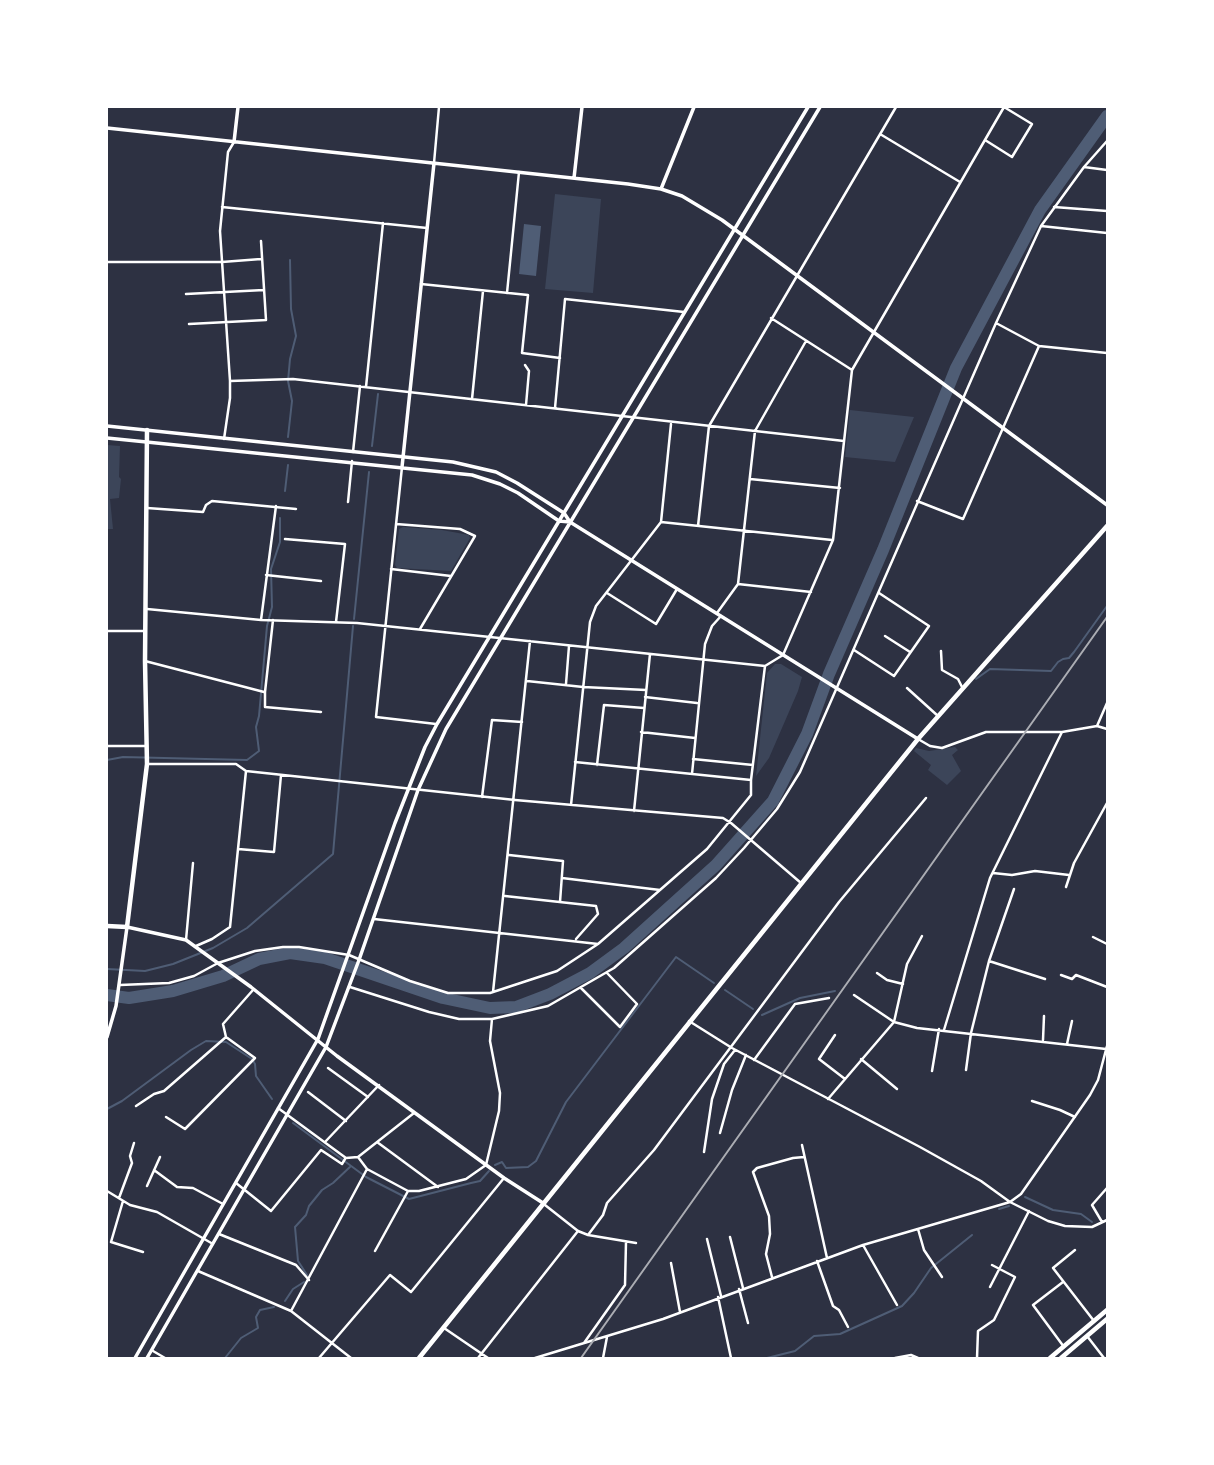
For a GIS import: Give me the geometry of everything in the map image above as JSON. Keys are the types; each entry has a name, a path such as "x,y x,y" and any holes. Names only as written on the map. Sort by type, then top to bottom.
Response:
{"main road":[{"path":"107,926 127,927 147,760 145,661 148,430"},
{"path":"419,1358 918,739 1107,526"},
{"path":"1049,1358 1107,1310"},
{"path":"1061,1358 1107,1319"}],"street":[{"path":"224,439 230,381 220,231 228,152 234,142 237,107"},
{"path":"437,724 376,717 439,107"},
{"path":"574,178 582,107"},
{"path":"661,189 694,107"},
{"path":"135,1358 318,1039 408,788 437,724 808,107"},
{"path":"147,1358 326,1047 418,790 446,729 820,107"},
{"path":"698,526 709,426 896,107"},
{"path":"147,609 261,620 336,622 419,629 765,666 783,655 833,540 852,370 1004,107 1032,124 1013,157 985,140"},
{"path":"107,128 574,178 661,189 682,196 703,207 1107,505"},
{"path":"880,134 960,182"},
{"path":"350,985 459,1019 492,1019 548,1006 607,972 698,895 777,809 800,772 962,398 1041,226 1084,167 1107,141"},
{"path":"1084,167 1107,170"},
{"path":"507,293 519,172"},
{"path":"222,206 427,228"},
{"path":"1054,206 1107,211"},
{"path":"366,387 383,223"},
{"path":"1041,226 1107,233"},
{"path":"189,324 266,320 261,241"},
{"path":"107,262 222,262 262,258"},
{"path":"421,284 528,295 522,353 560,358"},
{"path":"186,294 264,290"},
{"path":"472,399 483,291"},
{"path":"555,408 565,299 684,312"},
{"path":"771,318 852,370"},
{"path":"996,323 1039,346 1107,353"},
{"path":"692,774 706,637 738,584 755,431 806,341"},
{"path":"918,501 963,519 1039,346"},
{"path":"525,365 529,371 526,405"},
{"path":"230,381 293,379 844,441"},
{"path":"353,452 360,386"},
{"path":"571,805 590,622 596,606 662,522 671,422"},
{"path":"107,426 463,464 496,472 564,513 570,522 930,746 942,748 986,732 1062,732 1097,726 1107,729"},
{"path":"107,438 452,471 486,479 518,493 559,521 570,522"},
{"path":"348,502 352,461"},
{"path":"750,479 839,488"},
{"path":"147,508 203,512 206,505 212,501 296,509"},
{"path":"261,620 276,506"},
{"path":"662,522 833,540"},
{"path":"396,524 460,529 475,536 419,629"},
{"path":"285,539 345,544 336,622"},
{"path":"391,569 451,576"},
{"path":"265,575 321,581"},
{"path":"738,584 811,592"},
{"path":"606,593 656,624 677,589"},
{"path":"854,650 894,676 929,625 877,592"},
{"path":"270,620 265,707 321,712"},
{"path":"107,631 147,631"},
{"path":"885,636 910,652"},
{"path":"493,992 530,641"},
{"path":"566,685 569,646"},
{"path":"941,651 942,670 958,679 963,688"},
{"path":"634,811 650,654"},
{"path":"145,661 265,692"},
{"path":"119,987 169,983 194,976 255,951 284,947 299,947 349,957 448,993 493,992 557,971 598,944 732,824 751,795 765,666"},
{"path":"526,681 646,690"},
{"path":"907,688 938,716"},
{"path":"645,697 699,703"},
{"path":"1097,726 1107,703"},
{"path":"597,765 604,705 644,708"},
{"path":"482,797 492,720 522,722"},
{"path":"641,732 695,738"},
{"path":"944,1030 993,873 1062,732"},
{"path":"107,746 147,746"},
{"path":"693,759 753,765"},
{"path":"147,760 236,764 246,771 281,775 482,797 723,818 801,883"},
{"path":"575,762 751,780"},
{"path":"195,946 230,927 246,771"},
{"path":"238,849 274,852 281,775"},
{"path":"588,1236 603,1215 607,1203 654,1150 733,1049 839,902 926,797"},
{"path":"1066,887 1074,863 1107,803"},
{"path":"509,855 563,861 560,902"},
{"path":"186,940 193,863"},
{"path":"993,873 1012,875 1035,871 1070,876"},
{"path":"562,878 660,890"},
{"path":"966,1070 971,1033 989,961 1014,889"},
{"path":"505,896 596,906 598,914 576,940"},
{"path":"374,919 598,944"},
{"path":"107,1037 116,1006 127,927 186,940 326,1047 578,1231 588,1236 636,1242"},
{"path":"828,1099 894,1022 907,964 922,936"},
{"path":"1093,937 1107,944"},
{"path":"989,961 1045,979"},
{"path":"581,988 620,1027 637,1004 607,972"},
{"path":"877,973 887,980 903,984"},
{"path":"1060,975 1072,979 1076,975 1107,987"},
{"path":"136,1106 164,1091 223,1040 223,1024 253,990"},
{"path":"535,1358 680,1312 863,1245 1010,1202 1021,1194 1075,1117 1098,1080 1107,1048 917,1028 894,1022 854,995"},
{"path":"754,1060 795,1004 829,998"},
{"path":"107,1016 113,1016"},
{"path":"1043,1040 1046,1020 1044,1016"},
{"path":"358,1157 366,1170 408,1191 419,1191 466,1179 486,1165 499,1111 500,1093 490,1041 492,1019"},
{"path":"689,1021 733,1049 968,1174 1010,1202 1048,1221 1065,1226 1092,1227 1107,1220"},
{"path":"1067,1044 1073,1021"},
{"path":"932,1071 939,1029"},
{"path":"835,1035 820,1059 845,1079"},
{"path":"166,1117 185,1129 256,1058 223,1040"},
{"path":"704,1152 712,1099 724,1064 733,1049"},
{"path":"720,1133 732,1090 746,1055"},
{"path":"862,1059 897,1089"},
{"path":"328,1068 368,1097"},
{"path":"325,1142 379,1085"},
{"path":"308,1092 346,1121"},
{"path":"1032,1101 1075,1117"},
{"path":"278,1108 325,1142 344,1160"},
{"path":"236,1183 271,1211 321,1150 344,1160 358,1157 415,1111"},
{"path":"377,1142 438,1187"},
{"path":"134,1143 130,1156 132,1163 111,1242 143,1252"},
{"path":"802,1145 827,1258"},
{"path":"147,1186 160,1157"},
{"path":"772,1277 766,1254 770,1234 769,1216 753,1172 757,1168 793,1157 804,1157"},
{"path":"154,1170 177,1187 192,1188 223,1204"},
{"path":"291,1311 366,1170"},
{"path":"318,1358 390,1275 411,1292 504,1178"},
{"path":"1102,1222 1092,1205 1107,1188"},
{"path":"107,1191 121,1200 157,1212 213,1244"},
{"path":"375,1251 408,1191"},
{"path":"990,1287 1028,1211"},
{"path":"918,1229 924,1250 942,1277"},
{"path":"480,1357 578,1231"},
{"path":"219,1234 296,1265 309,1280"},
{"path":"730,1237 748,1322"},
{"path":"707,1239 732,1358"},
{"path":"584,1343 625,1285 626,1242"},
{"path":"863,1245 897,1305"},
{"path":"1075,1250 1053,1268 1094,1321"},
{"path":"817,1261 833,1306 839,1310 848,1327"},
{"path":"671,1263 680,1312"},
{"path":"977,1358 978,1331 994,1320 1015,1277 992,1265"},
{"path":"198,1271 291,1311 351,1358"},
{"path":"1063,1282 1033,1305 1063,1347"},
{"path":"444,1328 480,1357 488,1358"},
{"path":"1087,1336 1104,1358"},
{"path":"603,1358 607,1337"},
{"path":"152,1350 165,1358"},
{"path":"895,1358 911,1355 918,1358"}],"shaded area":[{"path":"555,194 601,199 593,293 545,289"},
{"path":"524,224 541,226 536,276 519,274"},
{"path":"850,410 914,417 895,462 845,457"},
{"path":"107,445 120,446 119,498 110,499 113,529 107,529"},
{"path":"399,529 442,530 469,535 470,538 451,571 397,568 395,565"},
{"path":"775,664 781,664 802,677 769,758 756,776 767,673"},
{"path":"955,747 958,750 952,755 961,771 947,785 928,770 931,765 914,751 916,748 929,751"}],"waterway":[{"path":"107,995 129,998 173,991 223,976 259,959 290,953 325,958 443,998 490,1008 516,1007 550,994 590,973 624,948 716,865 773,801 807,734 829,674 883,550 956,368 1040,210 1107,116"},
{"path":"288,437 292,401 288,381 296,336 291,309 290,260"},
{"path":"372,446 378,394"},
{"path":"285,491 288,465"},
{"path":"354,619 369,472"},
{"path":"107,760 123,757 247,760 259,751 256,727 267,626 272,607 271,569 280,542 280,518"},
{"path":"976,679 990,669 1051,671 1058,662 1069,658 1107,606"},
{"path":"107,969 145,971 173,964 213,948 247,928 333,854 353,626"},
{"path":"495,1165 502,1162 506,1168 528,1167 536,1161 566,1102 676,957 714,983"},
{"path":"725,990 753,1009"},
{"path":"762,1015 800,998 835,991"},
{"path":"107,1109 206,1041 226,1042 252,1059 256,1076 272,1099"},
{"path":"293,1123 366,1177 409,1199 480,1181 489,1171"},
{"path":"307,1275 298,1261 295,1227 322,1190 351,1166"},
{"path":"1025,1197 1053,1210 1081,1214 1092,1222"},
{"path":"999,1209 1009,1206"},
{"path":"767,1358 795,1351 814,1336 840,1334 902,1306 931,1268 972,1235"},
{"path":"285,1301 293,1289 304,1282"},
{"path":"225,1358 241,1338 258,1328 256,1317 260,1310 274,1307"}],"railway":[{"path":"581,1358 1107,617"}]}
